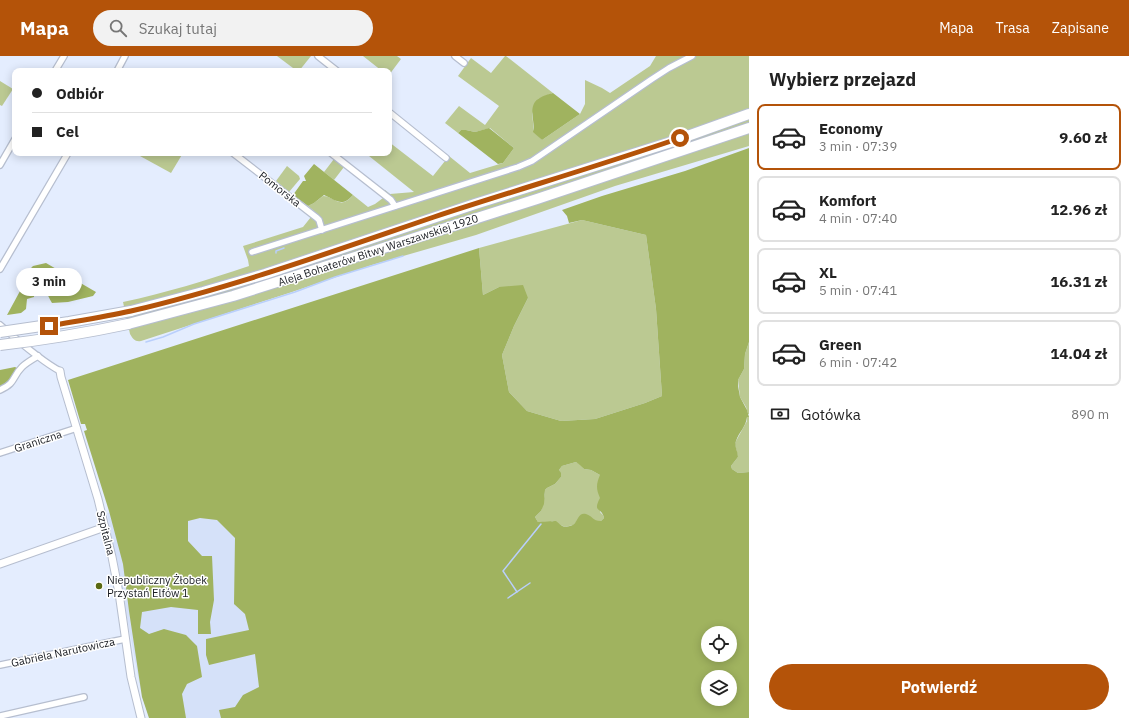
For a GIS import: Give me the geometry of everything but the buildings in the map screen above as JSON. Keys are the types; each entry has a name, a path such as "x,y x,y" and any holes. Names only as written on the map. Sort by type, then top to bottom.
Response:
{"highway":[{"name":"Aleja Bohaterów Bitwy Warszawskiej 1920","path":"0,332 103,317 203,292 264,274 475,204 668,143 749,114"},
{"name":"Aleja Bohaterów Bitwy Warszawskiej 1920","path":"0,345 71,335 128,324 199,306 544,196 749,128"}],"street":[{"path":"57,68 64,56"},
{"path":"119,68 125,56"},
{"path":"318,56 333,68"},
{"path":"455,56 464,63"},
{"path":"252,252 518,167 532,161 652,78 692,56"},
{"path":"392,114 446,158"},
{"path":"0,165 12,144"},
{"path":"0,269 66,156"},
{"name":"Pomorska","path":"237,156 319,220 322,230"},
{"path":"335,156 391,200 395,206"},
{"name":"Szpitalna","path":"0,325 60,373 105,527 116,575 133,690 141,718"},
{"path":"0,390 12,382 21,368 38,356"},
{"name":"Graniczna","path":"0,453 77,428"},
{"path":"0,564 105,527"},
{"name":"Gabriela Narutowicza","path":"0,665 126,639"},
{"path":"0,716 84,697"}],"shaded area":[{"path":"256,481 286,718 151,718 142,697 107,513"}],"green space":[{"path":"277,56 311,56 301,68 293,68"},
{"path":"363,56 397,56 401,59 392,71 392,68 378,68"},
{"path":"506,56 553,93 538,99 532,114 533,130 542,140 580,114 585,104 585,80 610,93 650,66 656,56 749,56 749,146 615,186 476,235 372,265 141,341 136,341 132,337 123,302 155,295 249,266 243,246 303,227 315,212 308,206 323,196 338,202 345,202 353,195 368,207 383,198 381,196 385,190 390,194 414,192 369,156 392,156 392,144 433,176 449,156 470,173 503,163 514,148 490,128 475,132 461,130 458,133 445,123 459,106 485,125 499,106 458,76 471,58 491,73"},
{"path":"0,81 12,88 12,91 2,106 0,105"},
{"path":"553,93 580,114 542,140 533,132 532,110 535,102 546,95"},
{"path":"489,128 514,148 503,163 498,164 458,133 461,130 475,132"},
{"path":"749,148 749,342 745,354 744,369 738,380 738,386 740,397 749,417 747,417 736,441 735,445 738,457 731,466 732,469 738,473 749,472 749,718 221,718 219,710 235,707 243,695 259,687 255,654 209,665 206,655 206,639 249,630 245,614 234,604 235,538 217,520 200,518 188,521 188,541 202,556 212,556 214,600 210,622 211,634 198,634 198,610 171,607 142,612 140,628 149,634 164,629 186,635 197,646 202,677 187,684 182,694 186,718 149,718 142,697 123,564 109,511 84,431 87,430 85,424 81,424 68,380 479,248 483,295 499,287 523,285 528,298 502,355 509,392 527,411 561,421 595,419 645,403 662,396 656,309 646,235 582,220 569,223 567,216 562,210 602,196 685,171","holes":["576,462 584,469 591,470 600,475 597,486 600,498 597,508 604,518 601,521 598,521 588,515 582,514 573,525 565,527 556,521 538,522 535,517 541,511 544,504 545,490 555,484 561,477 559,470 562,466"]},
{"path":"140,156 181,156 171,173"},
{"path":"334,159 344,167 334,180 324,172"},
{"path":"314,164 353,195 346,201 339,202 324,195 308,206 293,195 303,181 306,181 304,176"},
{"path":"287,166 299,176 300,179 289,192 276,181"},
{"path":"582,220 646,235 656,309 662,396 595,419 561,421 527,411 509,392 502,355 528,298 499,287 483,295 479,248"},
{"path":"46,263 96,292 93,296 68,302 52,303 37,278 34,297 27,299 26,309 21,313 7,315 26,280 28,271 33,266"},
{"path":"749,342 748,414 740,397 738,380 744,369 745,354"},
{"path":"15,367 19,369 9,383 0,387 0,370"},
{"path":"747,416 749,417 749,472 738,473 732,469 731,466 738,457 735,444 747,421"},
{"path":"576,462 584,469 591,470 600,475 600,512 604,518 601,521 595,521 591,518 565,527 552,521 549,523 538,522 535,517 541,511 545,490 555,484 561,477 559,470 562,466"}],"waterway":[{"path":"276,253 276,251 284,248"},
{"path":"146,342 163,337 194,324 403,256"},
{"path":"517,592 503,571 541,524"},
{"path":"508,598 530,583"}],"place":[{"name":"Niepubliczny Żłobek Przystań Elfów 1","path":"99,586"}],"route":[{"path":"49,326 131,311 219,288 680,138"}]}
